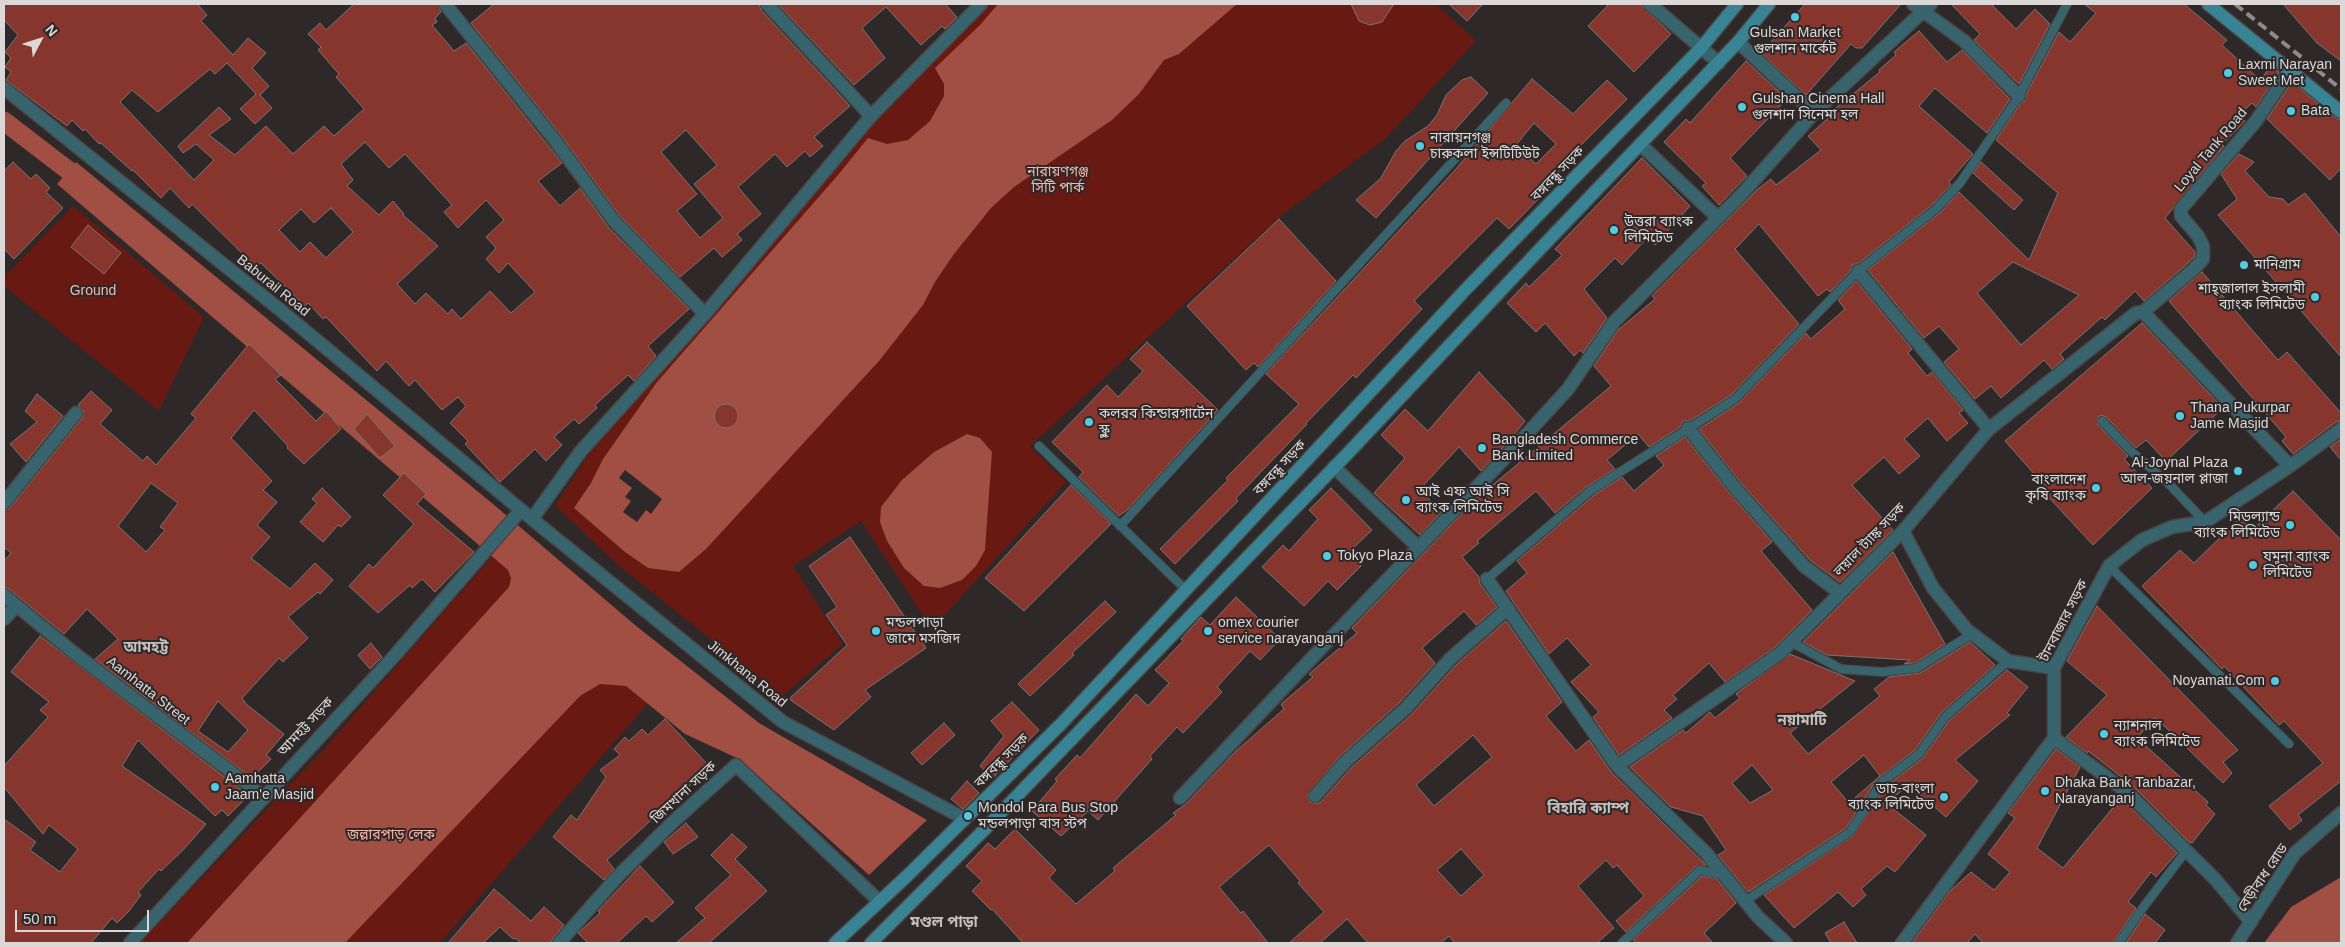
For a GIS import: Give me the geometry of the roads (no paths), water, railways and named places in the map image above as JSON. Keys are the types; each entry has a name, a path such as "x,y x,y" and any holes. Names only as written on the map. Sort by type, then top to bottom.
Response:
{"main road":[{"name":"বঙ্গবন্ধু সড়ক","path":"835,943 1061,724 1468,288 1701,48 1737,4"},
{"path":"871,943 983,831 1334,467 1719,63 1769,4"},
{"path":"2208,4 2341,112"}],"street":[{"path":"445,4 554,139 614,221 705,314"},
{"path":"767,4 871,116"},
{"path":"532,519 581,451 705,314 871,116 981,4"},
{"path":"1650,4 1719,63"},
{"path":"1180,798 1502,461 1568,388 1614,322 1718,218 1814,112 1922,7 1964,40 2019,96"},
{"path":"1738,42 1814,112"},
{"name":"Loyal Tank Road","path":"2143,312 2193,270 2202,260 2203,246 2198,236 2181,216 2181,209 2256,121 2290,70"},
{"name":"Baburail Road","path":"4,88 286,315 519,513 532,519"},
{"path":"1641,145 1718,218"},
{"path":"1858,271 1989,429"},
{"path":"2143,312 2290,466"},
{"name":"লয়াল ট্যাঙ্ক সড়ক","path":"1617,766 1779,654 1903,531 1989,429 2136,313 2143,312"},
{"path":"4,503 76,413"},
{"path":"1688,428 1736,489 1804,566 1840,593"},
{"name":"টানবাজার সড়ক","path":"2054,738 2054,668 2110,566 2142,540 2172,528 2205,522 2290,466 2341,429"},
{"path":"1334,467 1418,547"},
{"name":"আমহট্ট সড়ক","path":"130,943 263,796 396,654 482,553 519,513"},
{"name":"Jimkhana Road","path":"532,519 783,722 965,819"},
{"path":"1903,531 1933,588 1972,634 2008,661 2054,668"},
{"path":"1487,579 1617,766 1699,846 1758,917 1786,943"},
{"name":"Aamhatta Street","path":"4,595 150,712 263,796"},
{"path":"4,619 16,606"},
{"path":"1315,796 1345,762 1399,715 1450,658 1508,608"},
{"path":"1902,943 2054,738 2128,793 2215,880 2251,922"},
{"name":"জিমখানা সড়ক","path":"559,943 618,876 736,765 879,901"},
{"name":"বেড়ীবাধ রোড","path":"2236,943 2295,853 2341,813"}],"lane":[{"path":"1487,579 1590,491 1735,399 1858,271 1937,208 1954,189 2019,96 2067,4"},
{"path":"1120,526 1506,103"},
{"path":"2102,421 2132,452 2169,484 2205,522"},
{"path":"1039,446 1187,591"},
{"path":"2110,566 2289,744"},
{"path":"1791,642 1841,669 1883,672 1917,668 1972,634"},
{"path":"1745,901 1850,832 1882,782 1919,754 1945,717 2008,661"},
{"path":"2119,943 2186,851"},
{"path":"1622,943 1644,925 1700,870 1725,876"}],"waterway":[{"path":"4,121 69,171"}],"railway":[{"path":"2235,4 2341,89"}],"place":[{"name":"Gulsan Market গুলশান মার্কেট","path":"1795,17"},
{"name":"Laxmi Narayan Sweet Met","path":"2228,73"},
{"name":"Gulshan Cinema Hall গুলশান সিনেমা হল","path":"1742,107"},
{"name":"Bata","path":"2291,111"},
{"name":"নারায়নগঞ্জ চারুকলা ইন্সটিটিউট","path":"1420,146"},
{"name":"উত্তরা ব্যাংক লিমিটেড","path":"1614,230"},
{"name":"মানিগ্রাম","path":"2244,265"},
{"name":"শাহ্জালাল ইসলামী ব্যাংক লিমিটেড","path":"2315,297"},
{"name":"Thana Pukurpar Jame Masjid","path":"2180,416"},
{"name":"কলরব কিন্ডারগার্টেন স্কুল","path":"1089,422"},
{"name":"Bangladesh Commerce Bank Limited","path":"1482,448"},
{"name":"Al-Joynal Plaza আল-জয়নাল প্লাজা","path":"2238,471"},
{"name":"বাংলাদেশ কৃষি ব্যাংক","path":"2096,488"},
{"name":"আই এফ আই সি ব্যাংক লিমিটেড","path":"1406,500"},
{"name":"মিডল্যান্ড ব্যাংক লিমিটেড","path":"2290,525"},
{"name":"Tokyo Plaza","path":"1327,556"},
{"name":"যমুনা ব্যাংক লিমিটেড","path":"2253,565"},
{"name":"মন্ডলপাড়া জামে মসজিদ","path":"876,631"},
{"name":"omex courier service narayanganj","path":"1208,631"},
{"name":"Noyamati.Com","path":"2275,681"},
{"name":"ন্যাশনাল ব্যাংক লিমিটেড","path":"2104,734"},
{"name":"Aamhatta Jaam'e Masjid","path":"215,787"},
{"name":"Dhaka Bank Tanbazar, Narayanganj","path":"2045,791"},
{"name":"ডাচ-বাংলা ব্যাংক লিমিটেড","path":"1944,797"},
{"name":"Mondol Para Bus Stop মন্ডলপাড়া বাস স্টপ","path":"968,816"}],"district":[{"name":"আমহট্ট","path":"146,648"},
{"name":"নয়ামাটি","path":"1802,721"},
{"name":"বিহারি ক্যাম্প","path":"1588,809"},
{"name":"মণ্ডল পাড়া","path":"944,923"}],"park label":[{"name":"নারায়ণগঞ্জ সিটি পার্ক","path":"1058,180"},
{"name":"Ground","path":"93,291"},
{"name":"জল্লারপাড় লেক","path":"391,835"}]}
